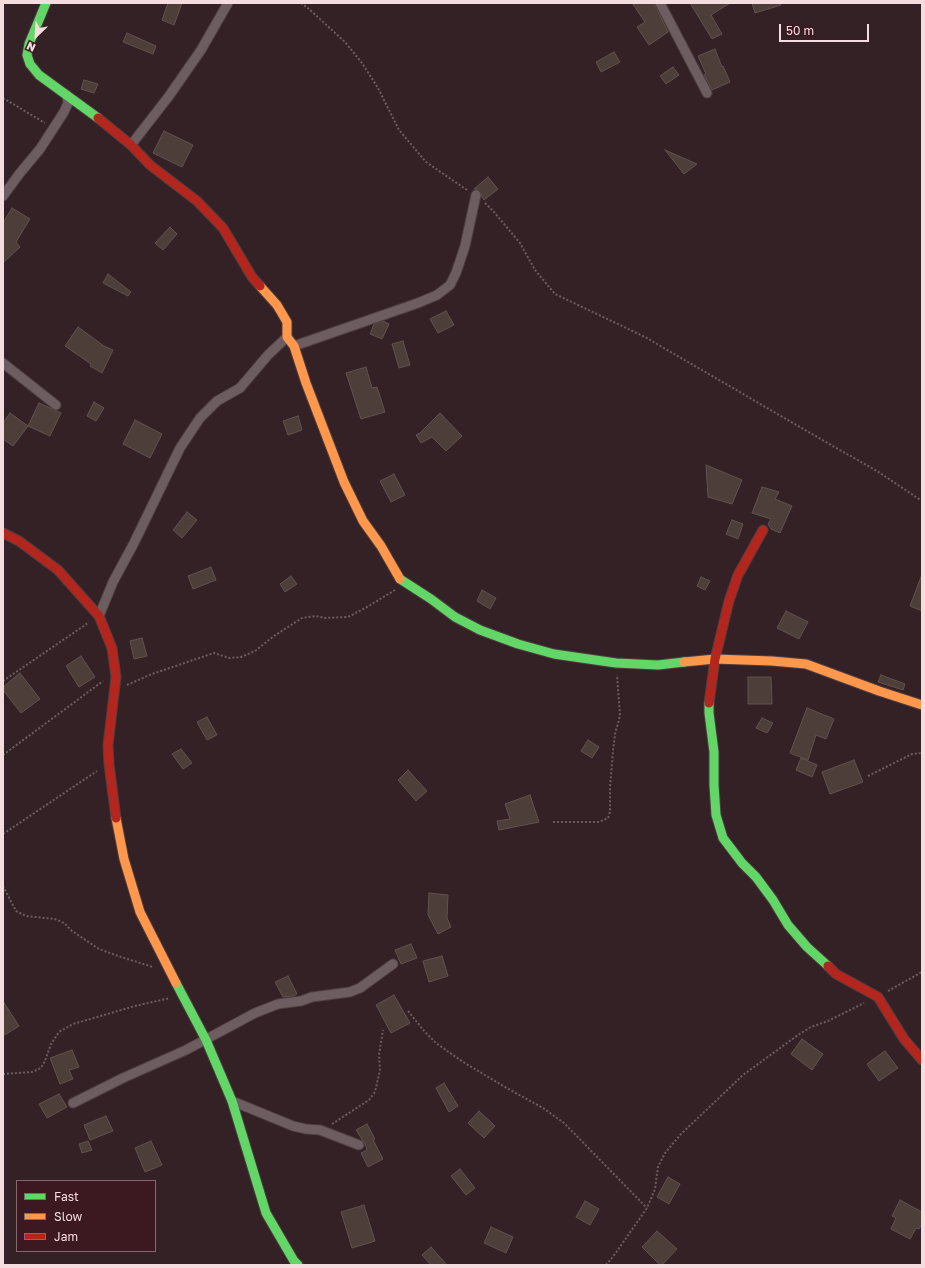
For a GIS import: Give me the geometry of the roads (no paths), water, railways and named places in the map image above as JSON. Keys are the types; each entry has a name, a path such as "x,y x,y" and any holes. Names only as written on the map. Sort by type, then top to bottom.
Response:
{"street":[{"path":"46,3 29,44 27,55 30,64 39,75 92,112 131,146 150,165 197,201 223,228 234,244 252,277 277,305 287,322 287,337 294,346 306,383 344,482 363,521 381,546 398,577 405,583 431,599 455,617 480,630 518,644 554,654 616,664 658,664 715,659 806,664 922,705"},
{"path":"131,146 201,50 228,3"},
{"path":"660,3 707,94"},
{"path":"3,196 40,149 64,112 68,103 67,95"},
{"path":"294,346 418,303 437,295 450,285 465,246 476,195"},
{"path":"99,616 113,582 134,543 180,448 200,418 217,401 240,388 268,355 287,337"},
{"path":"3,363 56,405"},
{"path":"763,530 738,575 729,602 715,659 710,692 709,713 714,752 716,815 723,838 742,863 756,877 773,900 788,925 836,974 878,996 904,1040 922,1060"},
{"path":"3,533 19,541 58,570 99,616 112,648 116,677 108,745 108,764 118,829 132,888 140,912 206,1040 232,1101 266,1214 294,1261 298,1265"},
{"path":"73,1103 123,1078 186,1050 255,1013 278,1004 301,1001 312,997 350,992 360,988 393,964"},
{"path":"232,1101 294,1126 306,1130 320,1130 359,1145"}]}
